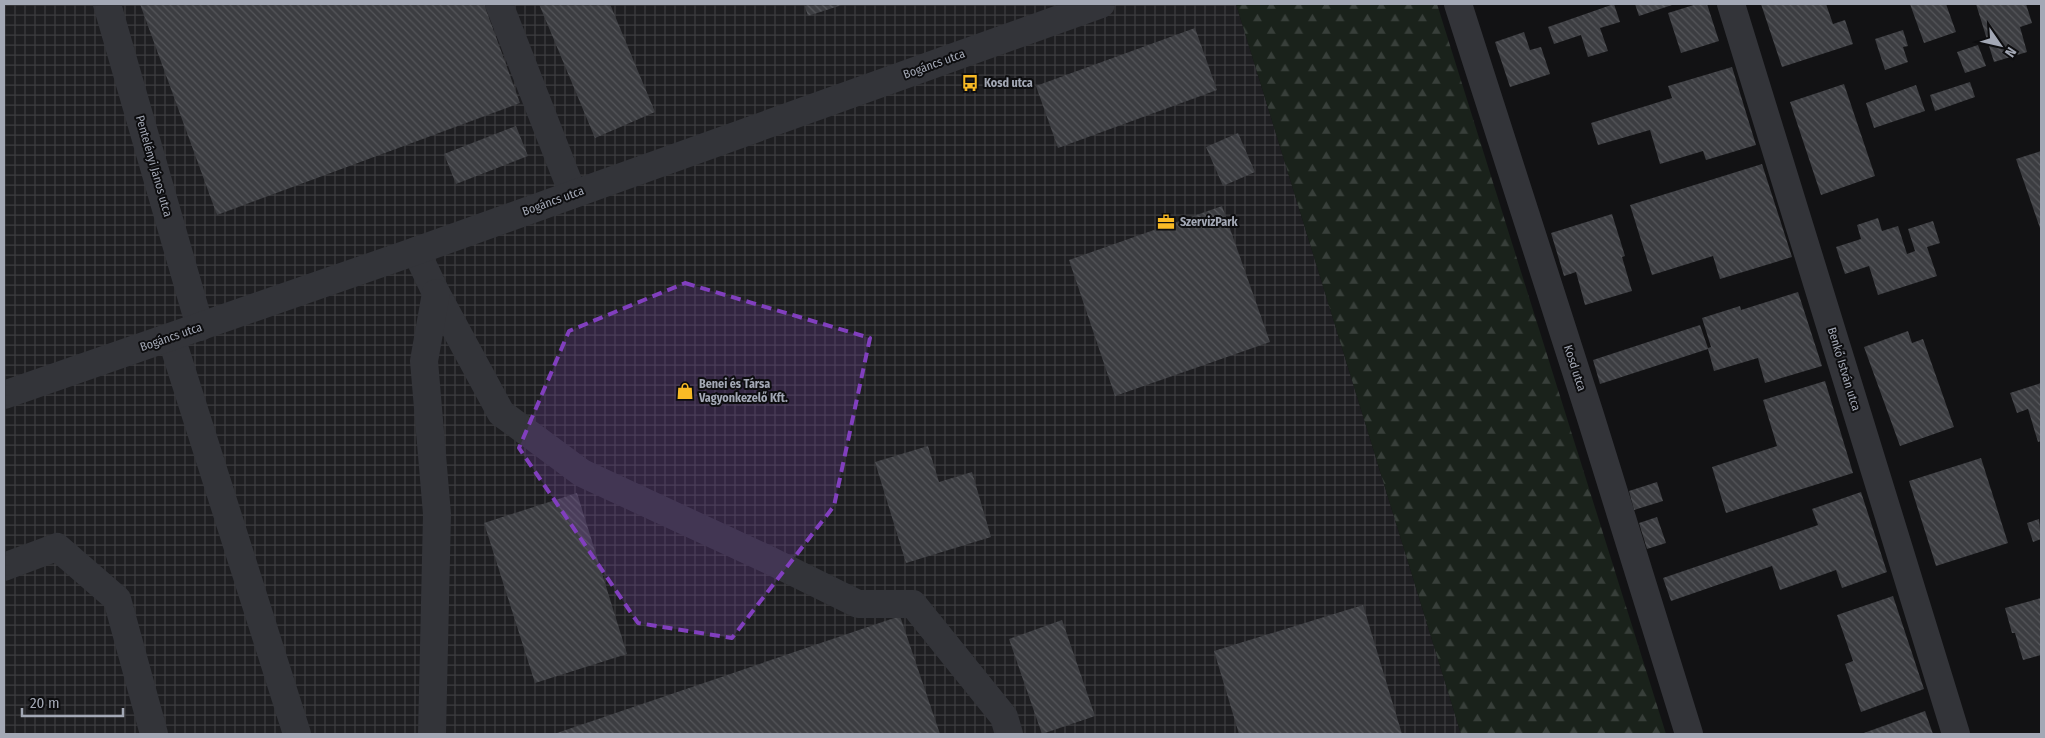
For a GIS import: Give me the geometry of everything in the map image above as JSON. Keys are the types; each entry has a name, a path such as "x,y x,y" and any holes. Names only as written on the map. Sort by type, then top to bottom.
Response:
{"street":[{"name":"Pentelényi János utca","path":"107,4 200,327"},
{"path":"499,4 573,194"},
{"name":"Bogáncs utca","path":"4,395 416,251 1101,4"},
{"name":"Kosd utca","path":"1458,4 1590,414 1689,734"},
{"name":"Benkő István utca","path":"1732,4 1956,734"},
{"path":"416,251 436,293 501,413 582,474 769,560 858,604 913,604 1004,717 1009,734"},
{"path":"432,734 437,514 424,361 436,293"},
{"path":"171,337 297,734"},
{"path":"4,567 57,547 117,599 154,734"}],"highlighted area":[{"path":"685,283 870,338 834,506 732,638 638,623 519,448 569,331"}],"shaded area":[{"path":"4,4 1236,4 1461,734 4,734"}],"green space":[{"path":"1236,4 1437,4 1666,734 1461,734"}],"building":[{"path":"140,4 484,4 520,103 217,215"},
{"path":"539,4 610,4 655,112 595,138"},
{"path":"804,4 845,4 808,16"},
{"path":"1614,4 1620,22 1600,28 1608,51 1588,57 1581,35 1554,44 1548,27"},
{"path":"1635,4 1675,4 1639,16"},
{"path":"1697,4 1707,4 1719,41 1681,53 1668,13"},
{"path":"1761,4 1826,4 1833,24 1845,20 1853,44 1782,67"},
{"path":"1910,4 1946,4 1956,32 1924,43"},
{"path":"1976,4 2026,4 2032,23 2020,27 2027,52 1994,62"},
{"path":"1195,28 1217,90 1058,148 1036,86"},
{"path":"1903,30 1908,46 1903,47 1908,62 1885,70 1875,39"},
{"path":"1524,32 1530,50 1541,47 1550,74 1510,87 1495,42"},
{"path":"1978,45 1986,66 1965,73 1957,52"},
{"path":"1732,67 1756,145 1706,160 1703,151 1660,164 1650,130 1598,145 1591,123 1672,98 1668,86"},
{"path":"1970,82 1975,97 1935,111 1930,95"},
{"path":"1844,84 1875,176 1821,195 1790,102"},
{"path":"1916,85 1925,111 1874,128 1866,103"},
{"path":"516,126 528,156 456,184 444,154"},
{"path":"1238,133 1255,172 1223,186 1206,147"},
{"path":"2041,151 2041,231 2016,159"},
{"path":"1762,164 1792,257 1720,279 1713,256 1652,275 1630,205"},
{"path":"1222,206 1270,342 1115,396 1069,260"},
{"path":"1612,214 1625,256 1622,257 1632,291 1585,305 1576,272 1564,276 1551,233"},
{"path":"1878,218 1882,231 1898,226 1907,254 1915,251 1908,229 1933,221 1940,243 1927,247 1937,276 1878,295 1869,266 1845,274 1836,247 1861,239 1857,225"},
{"path":"1798,292 1822,366 1765,383 1758,358 1714,371 1708,349 1600,384 1593,360 1700,325 1708,348 1711,347 1702,318 1740,306 1741,310"},
{"path":"1908,331 1912,343 1923,339 1954,427 1900,446 1864,347"},
{"path":"1825,381 1853,473 1726,513 1712,467 1777,446 1763,400"},
{"path":"2041,383 2041,441 2038,442 2028,409 2017,413 2010,393"},
{"path":"928,446 939,482 972,472 991,537 906,563 875,462"},
{"path":"1981,458 2008,543 1936,566 1909,481"},
{"path":"1657,482 1663,501 1634,510 1629,491"},
{"path":"1861,492 1887,572 1842,588 1836,570 1780,590 1772,566 1671,601 1663,578 1818,525 1812,509"},
{"path":"577,493 627,654 535,683 484,523"},
{"path":"1657,517 1666,543 1647,549 1639,523"},
{"path":"2039,519 2041,539 2033,542 2027,523"},
{"path":"1893,596 1924,689 1861,712 1845,664 1853,661 1837,615"},
{"path":"2041,598 2041,655 2023,660 2015,633 2012,633 2005,608"},
{"path":"1363,605 1402,734 1239,734 1214,651"},
{"path":"900,616 940,734 554,734"},
{"path":"1062,620 1095,716 1042,734 1009,639"},
{"path":"1925,711 1933,734 1861,734"}],"place":[{"name":"Kosd utca","path":"970,83"},
{"name":"SzervizPark","path":"1166,222"},
{"name":"Benei és Társa Vagyonkezelő Kft.","path":"685,391"}]}
